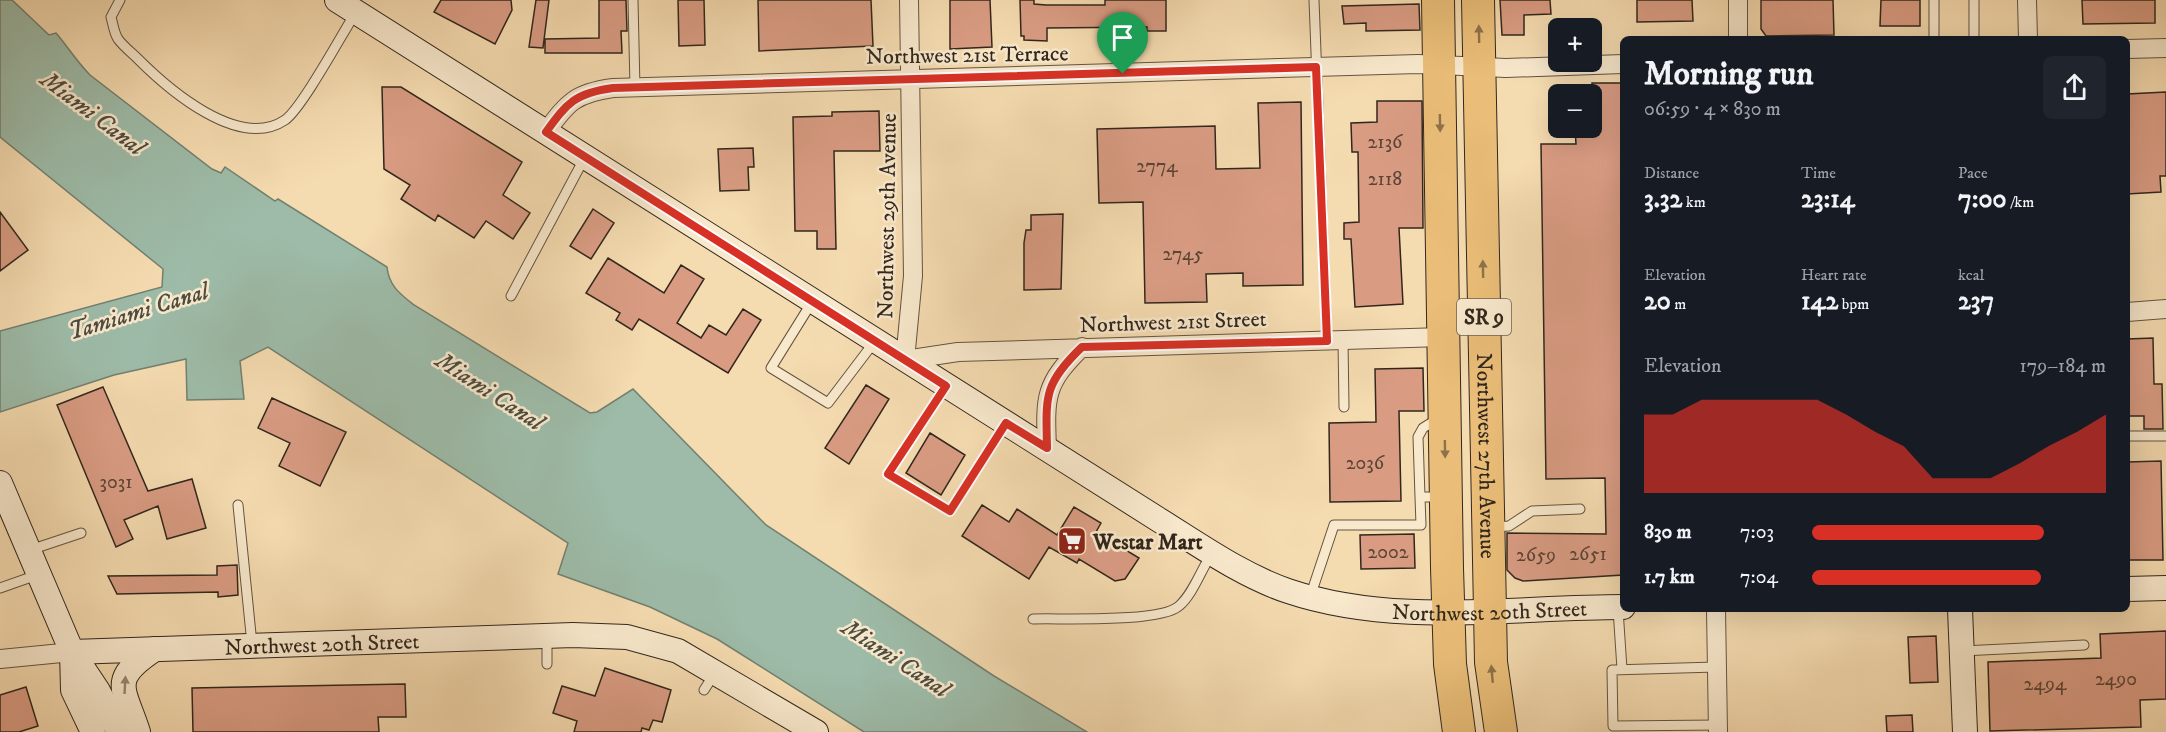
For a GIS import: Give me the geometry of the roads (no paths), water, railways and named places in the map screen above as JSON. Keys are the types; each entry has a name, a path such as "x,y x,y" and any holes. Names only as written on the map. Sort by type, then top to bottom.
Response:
{"highway":[{"name":"Northwest 27th Avenue","path":"1438,0 1444,415 1433,497 1449,612 1452,685 1459,732"},
{"name":"Northwest 27th Avenue","path":"1478,0 1490,611 1493,684 1501,732"}],"main road":[{"name":"Northwest 20th Street","path":"349,4 812,302 1212,552 1264,582 1310,597 1358,607 1415,612 1620,607"},
{"path":"0,483 72,652 98,691 119,732"},
{"path":"2130,589 2166,588"},
{"path":"1960,612 1965,732"},
{"name":"Northwest 20th Street","path":"72,652 609,635 644,640 678,651 710,680 816,732"},
{"path":"138,732 124,699 124,676 137,661 155,649"},
{"path":"72,652 73,690 93,732"}],"street":[{"name":"Northwest 29th Avenue","path":"905,360 913,276 909,0"},
{"path":"1738,0 1738,36"},
{"path":"2027,0 2028,36"},
{"path":"2130,50 2166,48"},
{"name":"Northwest 21st Terrace","path":"546,132 568,103 575,98 600,90 1316,67 1439,65 1479,68 1620,64"},
{"path":"2130,312 2166,309"},
{"name":"Northwest 21st Street","path":"905,360 958,352 1443,337"},
{"path":"1047,448 1046,410 1050,384 1082,347"},
{"path":"1716,612 1718,729"},
{"name":"Northwest 20th Street","path":"0,659 72,652"}],"lane":[{"path":"120,0 111,17 118,39 163,84 218,120 243,127 265,127 285,120 298,105 349,4"},
{"path":"633,0 635,88"},
{"path":"1314,0 1316,67 1335,341 1344,407"},
{"path":"1934,0 1934,36"},
{"path":"1974,0 1974,36"},
{"path":"511,296 585,157"},
{"path":"812,302 771,368 828,403 875,340"},
{"path":"946,386 888,474 950,511 1006,423"},
{"path":"2130,436 2166,436"},
{"path":"1310,597 1334,525 1421,525 1433,497"},
{"path":"238,505 253,646"},
{"path":"1488,528 1509,526 1532,511 1580,509"},
{"path":"30,549 81,533"},
{"path":"1033,619 1144,617 1167,613 1180,606 1212,552"},
{"path":"0,588 39,575"},
{"path":"1621,612 1622,669"},
{"path":"547,636 547,664"},
{"path":"1962,651 2084,645"},
{"path":"1716,667 1612,670 1613,726 1718,729"}],"water":[{"path":"0,0 12,0 49,35 56,33 90,75 212,169 221,173 225,167 275,201 278,199 387,267 393,284 414,305 590,413 597,412 633,389 766,525 994,676 1087,732 864,732 717,639 650,607 558,574 568,543 268,347 240,361 244,399 187,400 186,359 114,375 0,412 0,331 162,287 163,269 0,137"}],"place":[{"name":"Westar Mart","path":"1072,541"}],"water label":[{"name":"Miami Canal","path":"93,113"},
{"name":"Tamiami Canal","path":"138,311"},
{"name":"Miami Canal","path":"490,391"},
{"name":"Miami Canal","path":"896,658"}]}
